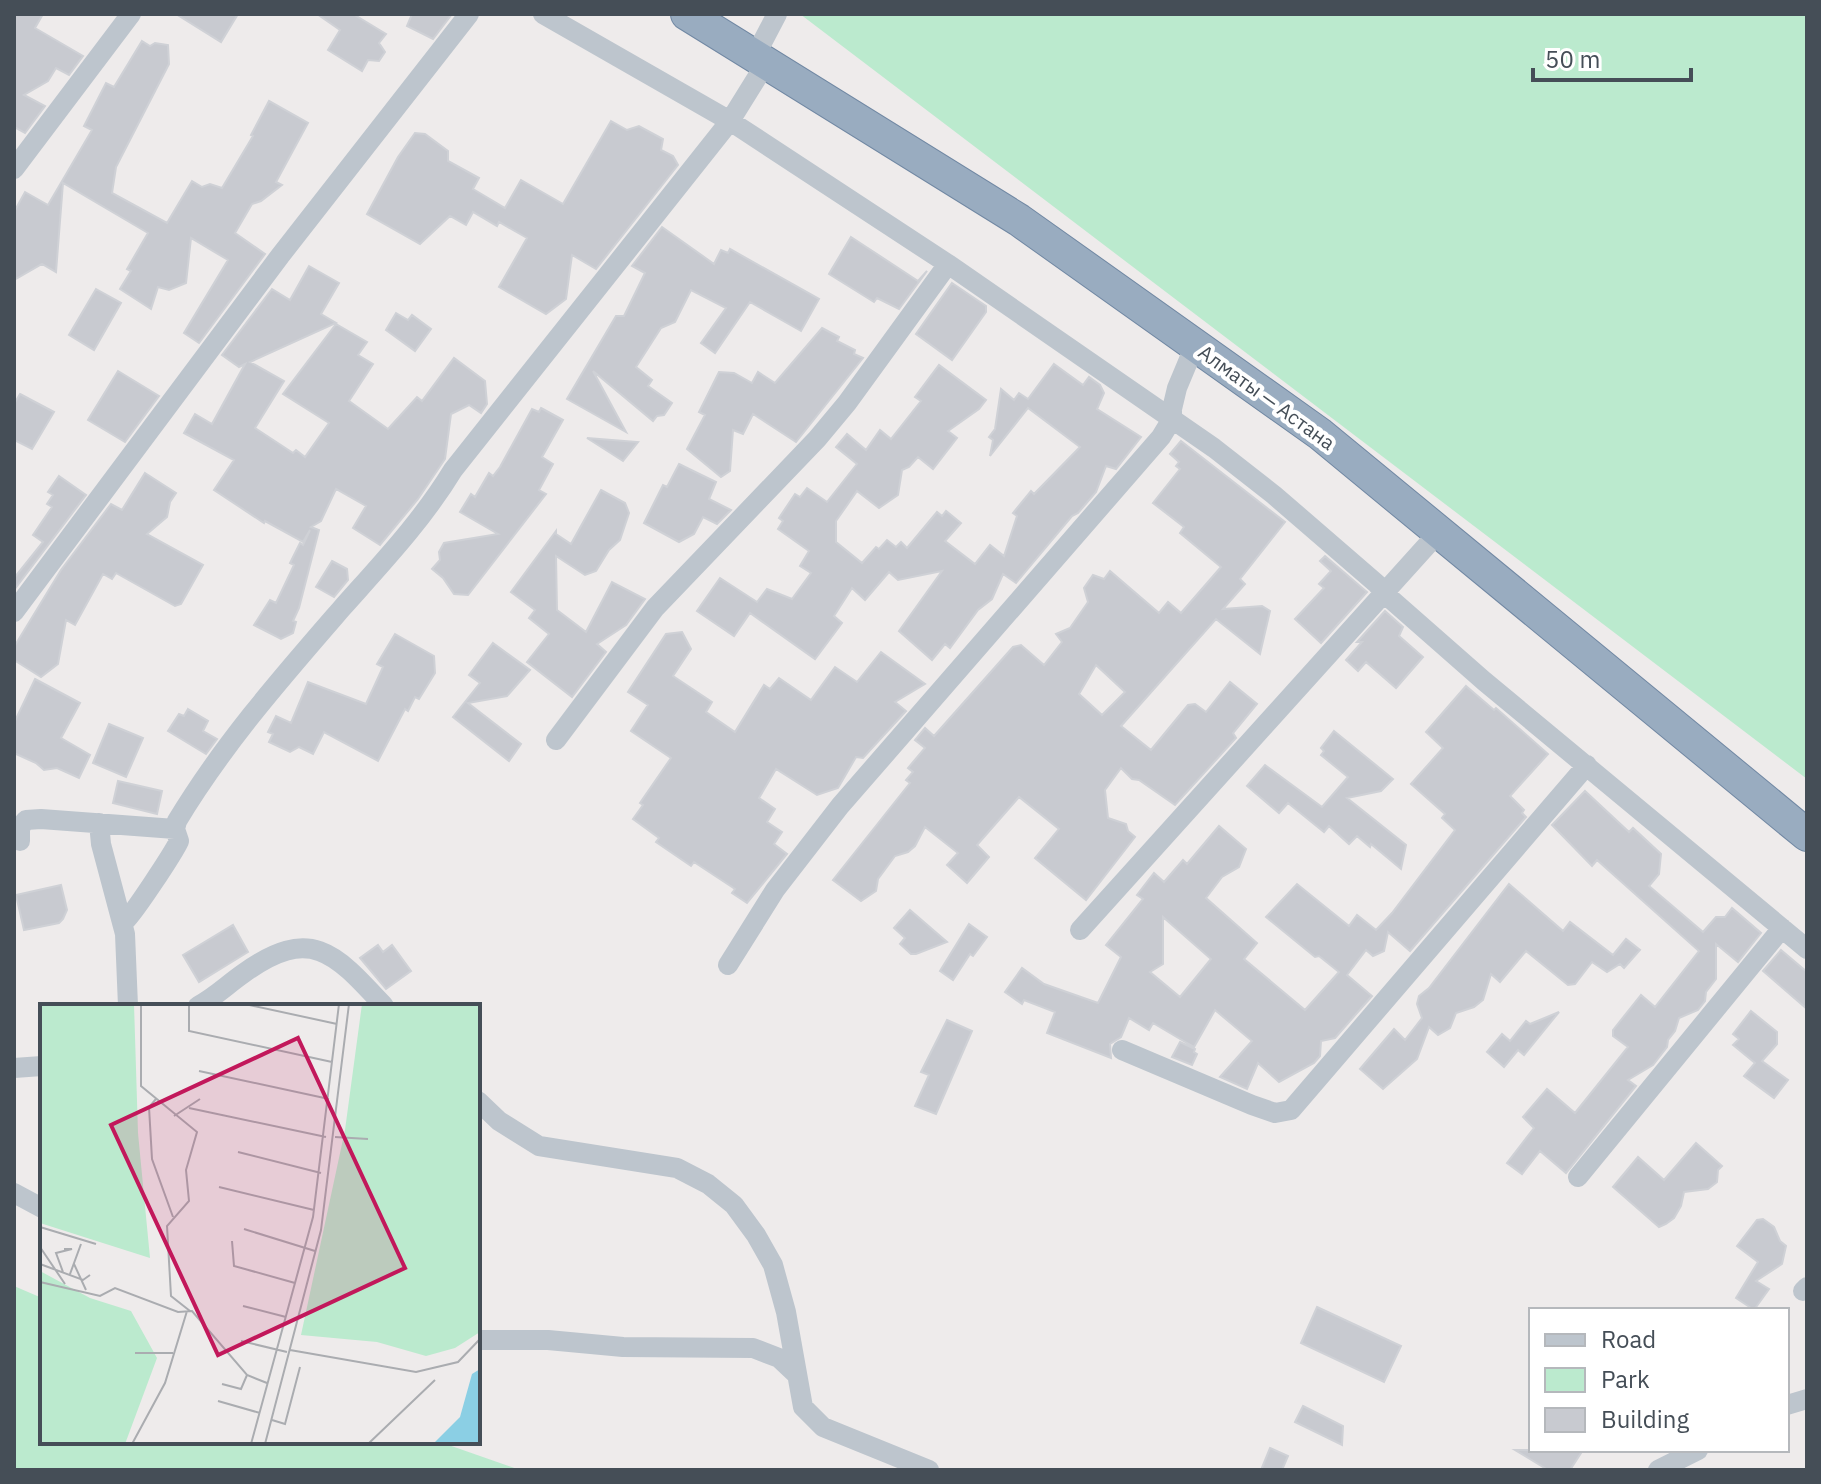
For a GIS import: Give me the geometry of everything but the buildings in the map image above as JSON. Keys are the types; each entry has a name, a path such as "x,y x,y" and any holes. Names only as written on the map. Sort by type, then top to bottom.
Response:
{"highway":[{"name":"Алматы — Астана","path":"687,14 1019,220 1320,434 1807,835"}],"street":[{"path":"14,169 131,14"},
{"path":"14,612 280,256 469,14"},
{"path":"543,14 730,121 948,264 1172,419 1274,495 1484,681 1807,949"},
{"path":"123,923 130,918 175,850 179,841 175,829 191,798 247,718 399,547 453,470 730,121 760,59 777,14"},
{"path":"556,740 655,608 817,439 847,403 948,264"},
{"path":"728,965 775,890 840,806 1161,437 1172,419 1177,388 1195,345"},
{"path":"1080,930 1439,532"},
{"path":"1122,1050 1263,1109 1275,1113 1291,1110 1587,765"},
{"path":"20,841 20,827 26,820 175,829"},
{"path":"99,823 101,844 123,923 128,1004"},
{"path":"1578,1177 1782,928"},
{"path":"201,1004 273,953 307,947 335,959 382,1004"},
{"path":"14,1068 40,1066"},
{"path":"480,1103 510,1128 539,1146 677,1168 708,1184 734,1205 773,1265 786,1312 803,1407 823,1427 929,1470"},
{"path":"14,1193 40,1207"},
{"path":"480,1340 548,1340 623,1347 753,1348 779,1358 796,1374"},
{"path":"1658,1470 1694,1452"}],"green space":[{"path":"800,14 1807,14 1807,779"},
{"path":"14,1286 40,1297 40,1444 446,1444 520,1470 14,1470"}]}
